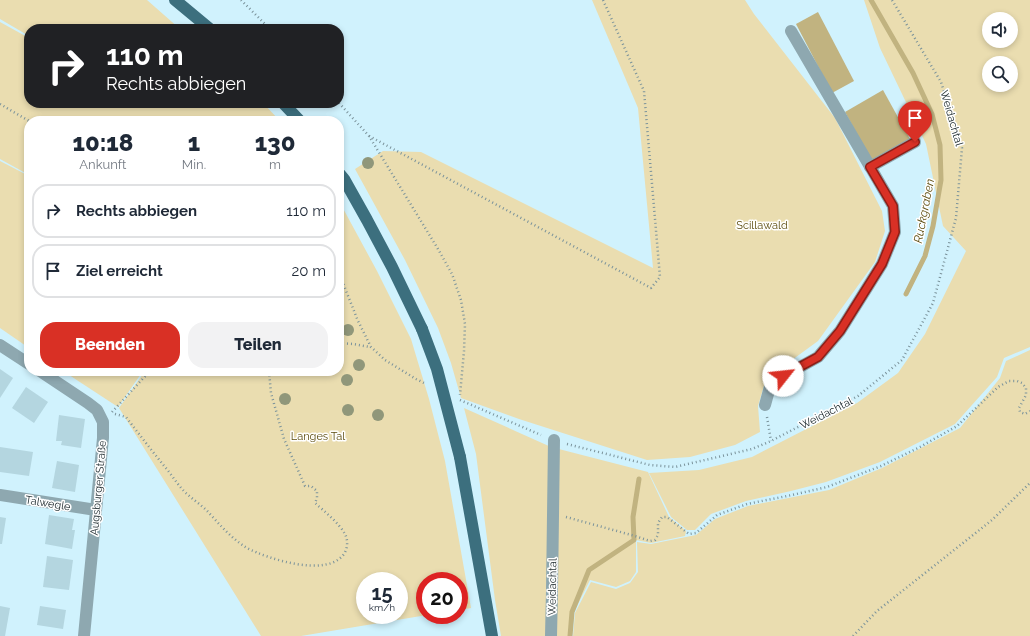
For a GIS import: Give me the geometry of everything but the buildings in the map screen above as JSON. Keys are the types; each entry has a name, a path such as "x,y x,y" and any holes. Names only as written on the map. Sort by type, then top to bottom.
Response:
{"main road":[{"path":"175,0 204,24"},
{"path":"288,108 295,116"},
{"path":"344,179 392,267 422,329 437,369 460,457 492,636"}],"street":[{"path":"765,405 771,383 818,357 840,331 882,264 895,232 893,206 791,31"},
{"path":"870,167 915,142"},
{"path":"0,345 24,361"},
{"name":"Augsburger Straße","path":"48,376 97,410 103,422 103,438 84,636"},
{"name":"Weidachtal","path":"551,636 554,440"},
{"name":"Talwegle","path":"0,496 96,510"}],"path":[{"path":"241,0 265,24"},
{"path":"369,136 650,288 660,277 644,91 603,0"},
{"name":"Weidachtal","path":"554,440 650,465 675,467 752,449 771,441 858,396 902,360 933,303 956,218 962,148 941,82 892,0"},
{"path":"0,104 24,118"},
{"path":"344,108 369,136 438,248 452,274 461,300 465,324 459,400 554,440"},
{"path":"344,286 358,321 371,347 385,360 416,380 430,386"},
{"path":"344,343 371,347"},
{"path":"145,376 112,413 126,417 182,489 209,512 221,527 234,539 246,547 274,558 306,565 328,565 340,559 346,548 347,539 344,532 336,523 315,503 317,491 311,486 305,486 284,439 271,393 269,376"},
{"path":"552,513 650,541 655,540 658,535 658,523 662,517 667,516 689,534 696,533 717,515 747,504 827,487 881,466 920,447 957,426 998,387 1009,381 1017,381 1022,383 1026,388 1026,395 1019,408 1020,412 1025,414 1030,411"},
{"path":"765,405 771,441"},
{"path":"853,636 877,611 992,520 1030,483"}],"green space":[{"path":"0,0 147,0 174,24 24,24 24,33 0,19"},
{"name":"Scillawald","path":"592,0 745,0 754,14 835,118 882,211 885,231 875,262 818,341 766,379 758,406 760,432 735,445 690,457 647,460 519,419 461,398 451,363 438,328 405,260 355,169 383,151 421,152 653,268 638,108"},
{"path":"864,0 1030,0 1030,347 1004,358 997,377 955,424 880,462 826,482 746,501 711,514 695,530 687,530 671,517 649,473 699,470 752,457 857,403 898,373 925,334 966,251 943,226 926,144 880,48"},
{"path":"0,22 24,35 24,108 268,108 275,116 24,116 24,172 0,159"},
{"path":"0,161 24,173 24,345 0,328"},
{"name":"Langes Tal","path":"344,210 377,271 411,339 429,399 445,461 465,572 416,572 416,617 408,618 408,572 356,572 356,624 373,624 301,636 261,636 119,408 141,376 344,376"},
{"path":"1030,350 1030,636 573,636 575,613 591,582 616,589 630,583 638,572 637,542 651,544 696,535 715,519 748,506 829,490 882,468 960,428 1000,378 1006,361"},
{"path":"71,376 140,376 118,407"},
{"path":"464,408 551,447 648,472 669,517 686,531 685,536 651,543 636,540 636,572 630,581 616,587 590,580 574,612 572,636 501,636 476,454"},
{"path":"468,591 471,608 468,608"}],"shaded area":[{"path":"818,12 854,81 832,93 796,24"},
{"path":"883,90 910,139 872,161 845,112"}],"waterway":[{"name":"Ruckgraben","path":"871,0 913,73 932,114 940,145 941,180 933,226 925,256 906,294"},
{"name":"Ruckgraben","path":"570,636 572,612 589,570 634,540 633,517 639,479"}],"route":[{"path":"783,376 818,357 840,331 882,264 895,232 893,206 870,167 915,142"}]}
